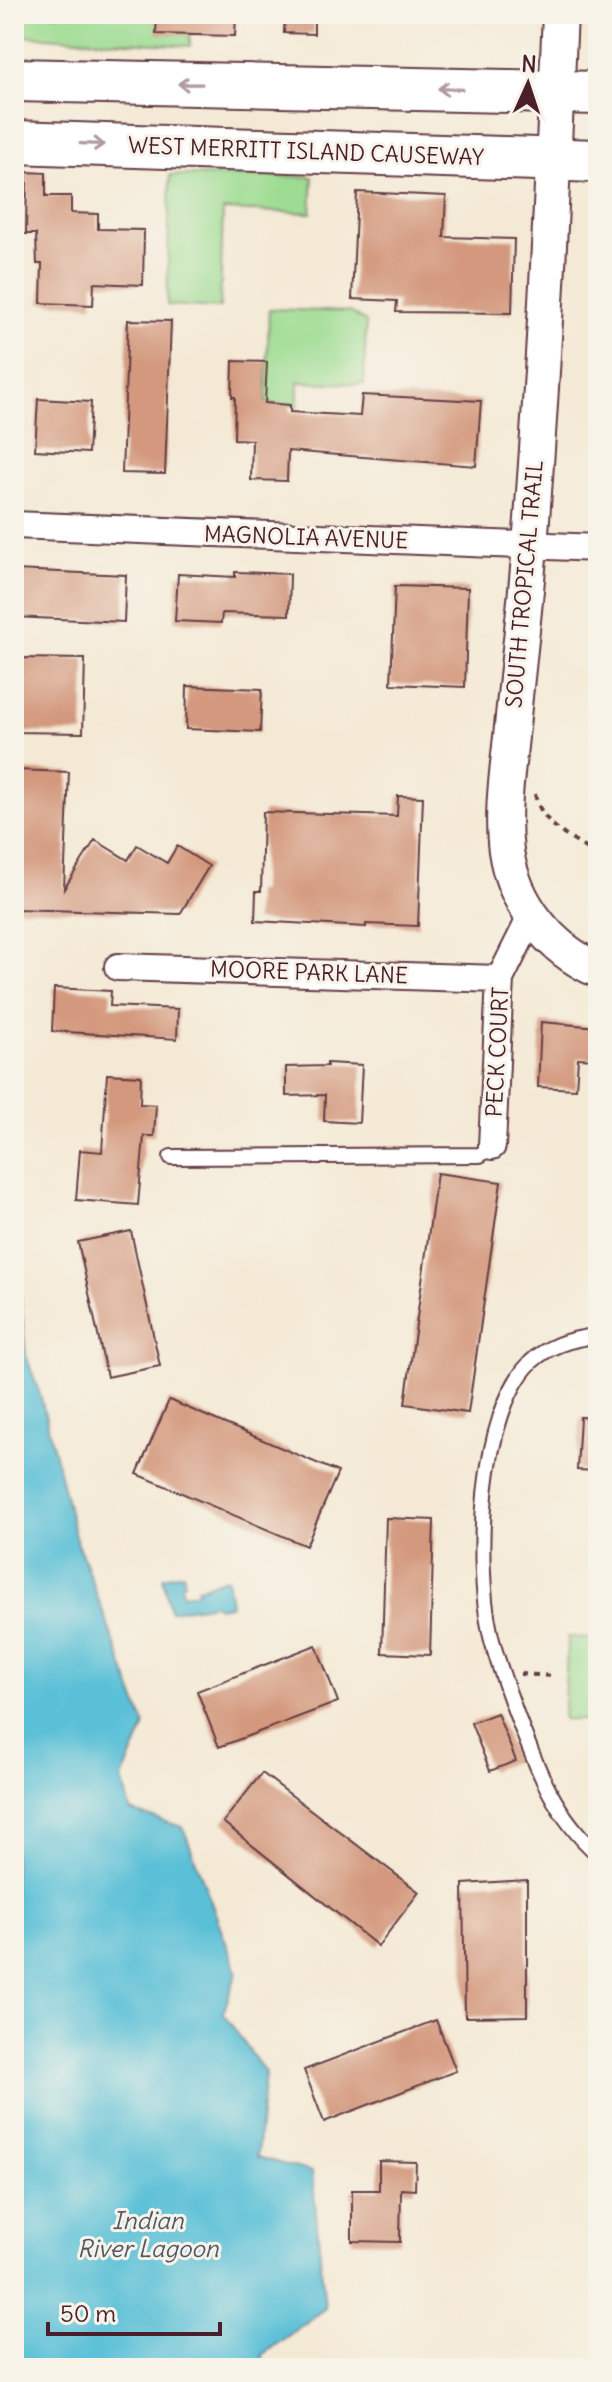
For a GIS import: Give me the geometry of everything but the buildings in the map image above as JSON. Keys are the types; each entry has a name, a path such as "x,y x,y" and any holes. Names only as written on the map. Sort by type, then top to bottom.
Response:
{"main road":[{"path":"14,80 598,93"},
{"name":"WEST MERRITT ISLAND CAUSEWAY","path":"14,142 598,161"}],"street":[{"name":"SOUTH TROPICAL TRAIL","path":"560,14 555,159 530,545 505,799 506,851 516,888 531,917 558,945 598,970"},
{"name":"MAGNOLIA AVENUE","path":"14,525 598,548"},
{"name":"PECK COURT","path":"492,1146 500,979 531,917"},
{"name":"MOORE PARK LANE","path":"118,967 500,979"}],"lane":[{"path":"171,1157 480,1155 492,1146"},
{"path":"598,1336 579,1338 552,1347 532,1361 518,1379 499,1422 489,1458 482,1580 490,1633 540,1776 562,1815 598,1854"}],"path":[{"path":"534,780 536,799 547,820 598,855"},
{"path":"502,1672 553,1676"}],"green space":[{"path":"14,14 190,14 190,46 14,35"},
{"path":"170,175 313,177 311,213 223,210 220,308 167,305"},
{"path":"269,309 350,312 366,322 364,384 298,382 298,406 266,403"},
{"path":"568,1637 598,1639 598,1721 563,1719"}],"water":[{"name":"Indian River Lagoon","path":"14,1233 26,1355 41,1398 75,1536 145,1726 122,1778 130,1811 183,1827 237,1972 223,2013 265,2073 257,2157 312,2172 325,2308 262,2355 265,2368 14,2368"},
{"path":"183,1573 183,1594 198,1592 197,1588 227,1578 231,1605 218,1607 214,1604 170,1611 163,1577"}]}
